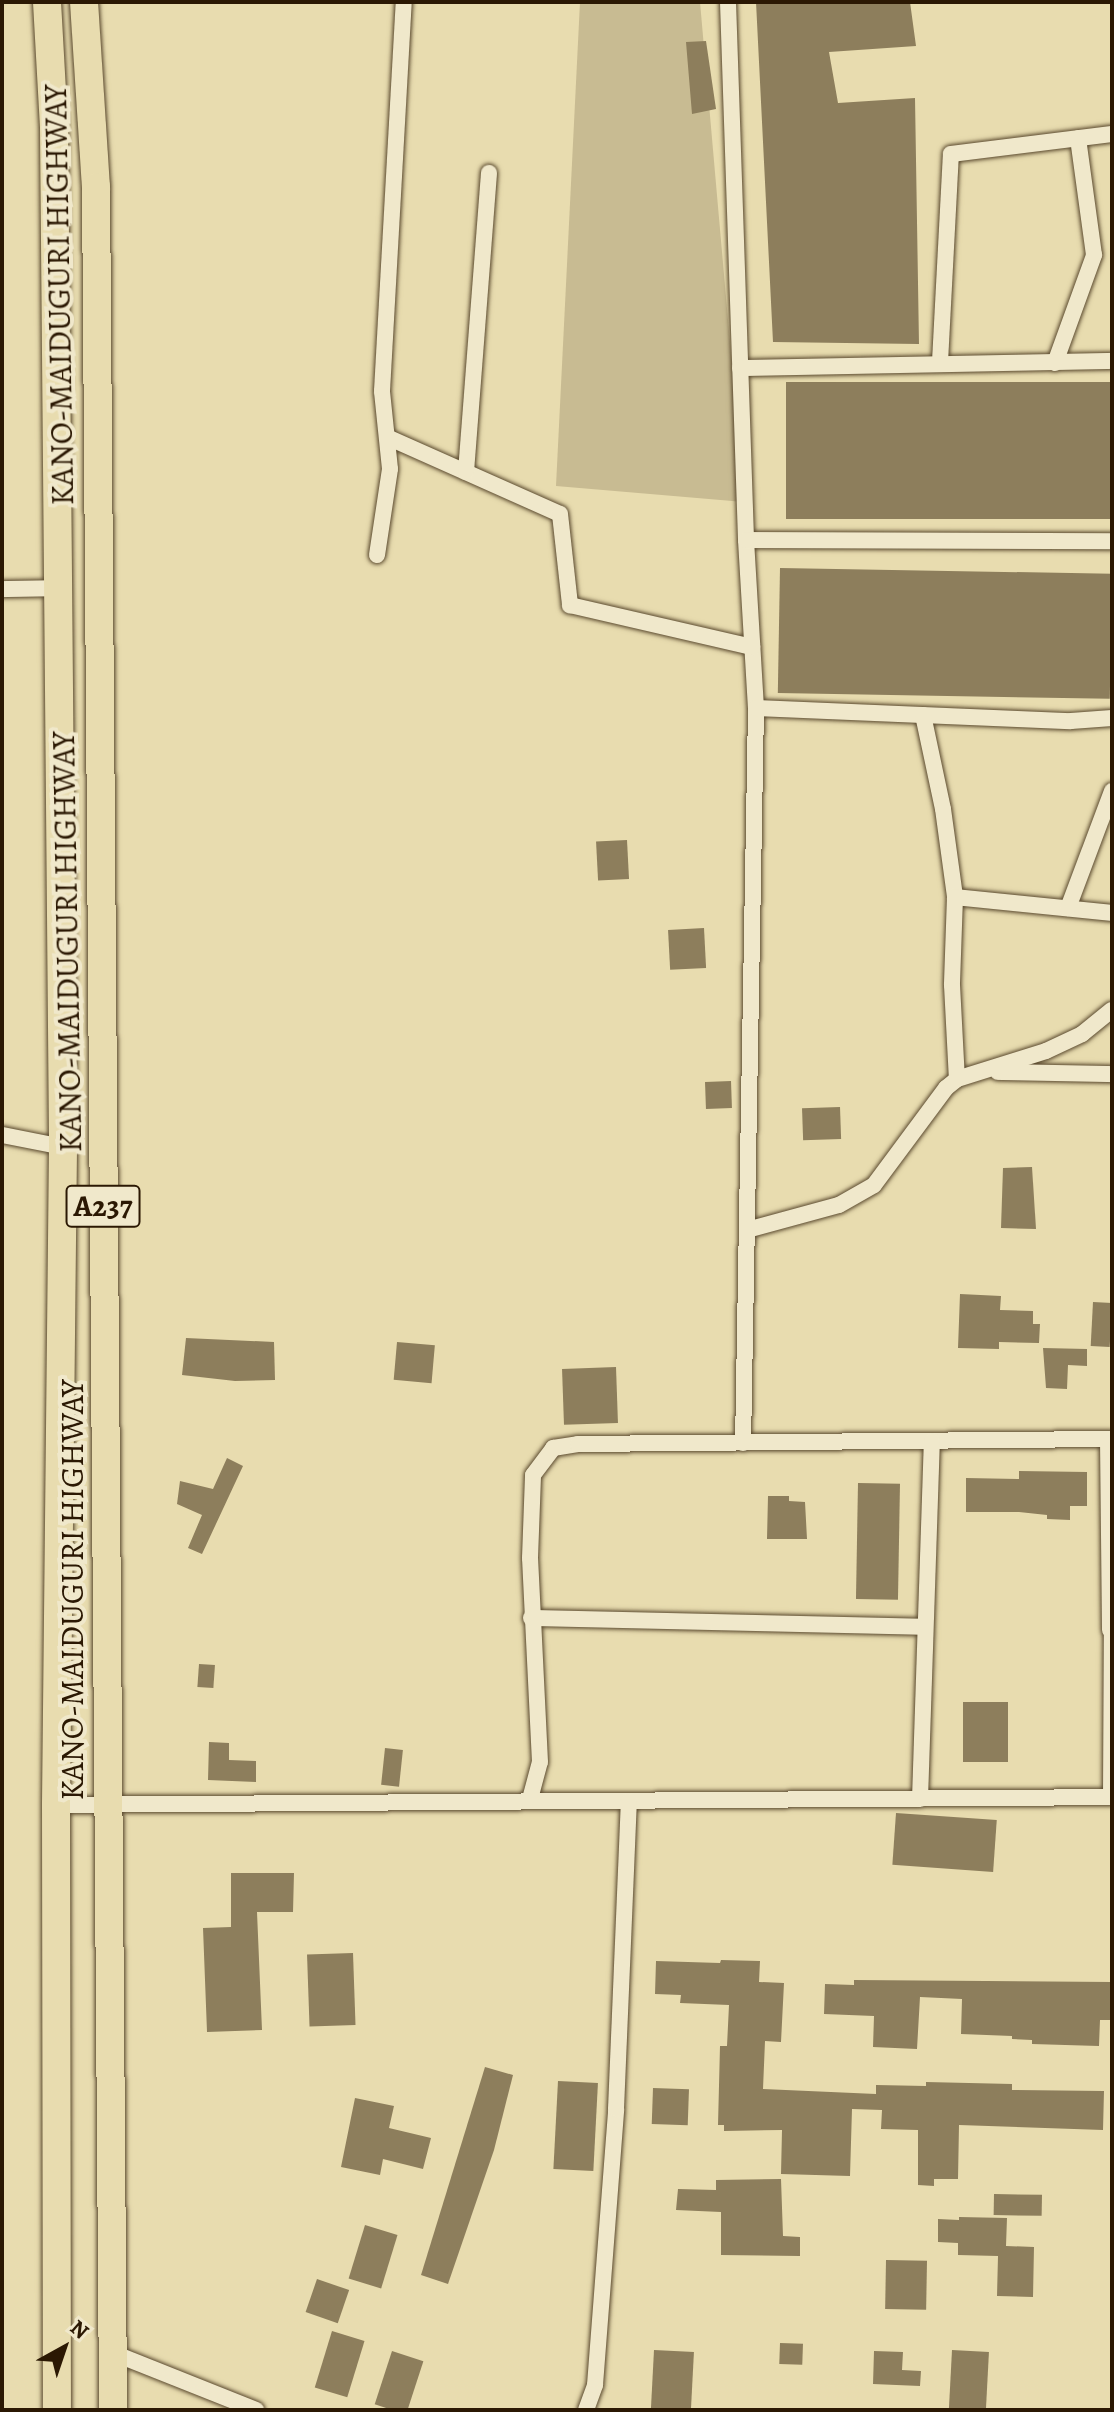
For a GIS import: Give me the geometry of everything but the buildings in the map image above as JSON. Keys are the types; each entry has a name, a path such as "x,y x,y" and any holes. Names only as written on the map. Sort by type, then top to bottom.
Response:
{"highway":[{"name":"KANO-MAIDUGURI HIGHWAY","path":"47,2 54,128 63,1147 56,1805 57,2410"},
{"name":"KANO-MAIDUGURI HIGHWAY","path":"84,2 96,187 113,2410"}],"street":[{"path":"377,555 390,469 382,391 404,2"},
{"path":"728,2 746,540 756,708 743,1443"},
{"path":"940,362 951,154 1112,134"},
{"path":"1055,363 1094,255 1078,138"},
{"path":"466,472 489,173"},
{"path":"740,368 1112,361"},
{"path":"387,437 560,514 570,605 752,647"},
{"path":"746,540 1112,541"},
{"path":"2,589 58,588"},
{"path":"756,708 1071,721 1112,718"},
{"path":"923,715 943,809 955,897 952,985 957,1079"},
{"path":"1068,908 1112,791"},
{"path":"955,897 1112,913"},
{"path":"747,1230 839,1205 874,1185 946,1088 957,1079 1046,1051 1082,1034 1112,1010"},
{"path":"981,1072 1112,1074"},
{"path":"2,1135 63,1147"},
{"path":"56,1805 530,1799 1111,1797 1110,1439 578,1444 553,1448 533,1475 531,1618 540,1762 530,1799"},
{"path":"920,1799 932,1441"},
{"path":"531,1618 925,1627"},
{"path":"586,2410 595,2385 615,2124 629,1801"},
{"path":"113,2353 256,2410"}],"shaded area":[{"path":"580,2 700,2 744,502 556,486"}]}
